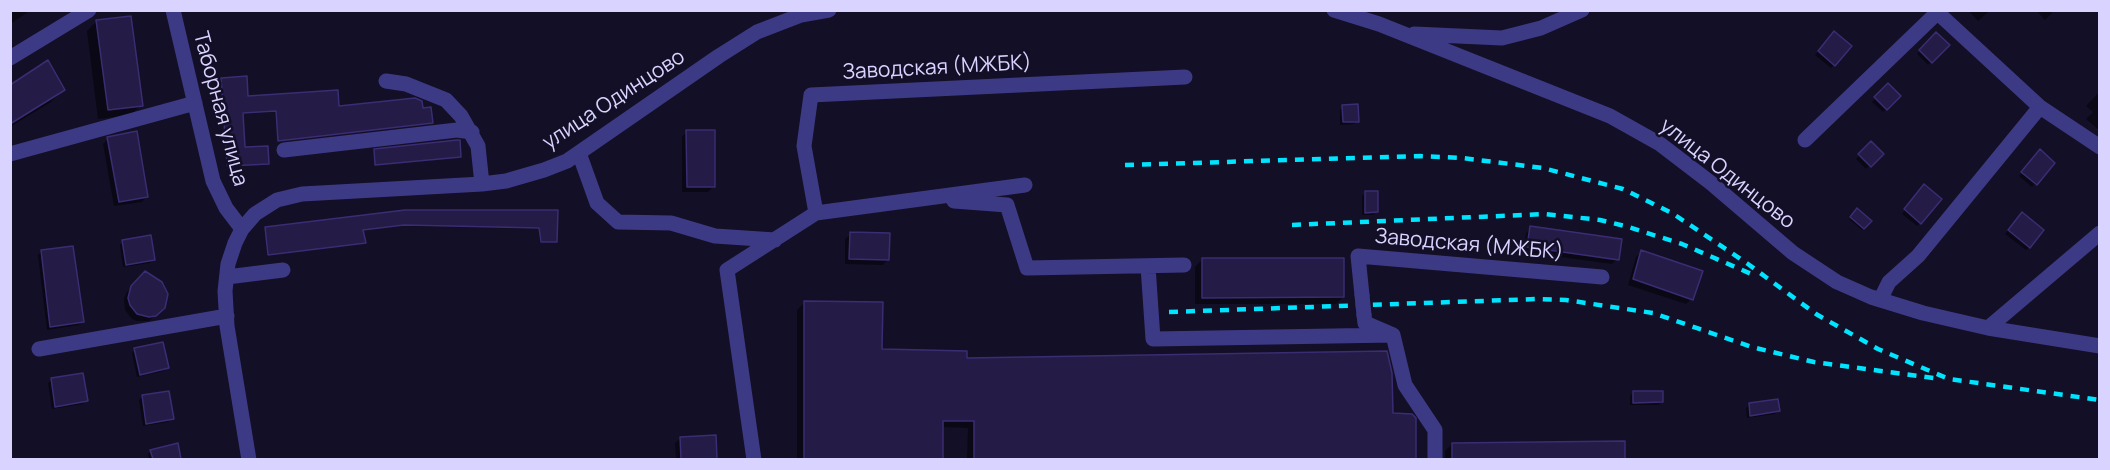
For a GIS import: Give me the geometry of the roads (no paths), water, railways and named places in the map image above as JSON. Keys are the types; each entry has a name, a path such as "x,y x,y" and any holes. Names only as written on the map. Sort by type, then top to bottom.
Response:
{"street":[{"path":"10,58 89,10"},
{"name":"Таборная улица","path":"173,10 213,181 226,208 242,229"},
{"name":"улица Одинцово","path":"242,229 255,214 277,201 302,194 482,184 506,181 544,170 567,161 757,32 801,15 829,10"},
{"name":"улица Одинцово","path":"1334,10 1405,34 1610,116 1660,144 1711,183 1793,253 1837,282 1880,300 1923,313 1988,328 2100,346"},
{"path":"1405,34 1502,38 1541,28 1582,10"},
{"path":"1805,140 1939,12 2040,107 2100,147"},
{"name":"Заводская (МЖБК)","path":"816,213 804,146 811,95 1185,77"},
{"path":"386,81 415,87 446,100 461,116 478,146 482,184"},
{"path":"10,153 195,103"},
{"path":"1880,300 1889,282 1918,256 2040,107"},
{"path":"284,150 457,130 472,132"},
{"path":"579,153 597,202 618,222 671,223 715,237 775,240"},
{"path":"754,459 727,270 816,213 1025,184"},
{"path":"921,199 1007,205 1027,268 1184,265"},
{"path":"242,229 228,264 225,291 226,316 249,459"},
{"path":"1988,328 2100,234"},
{"name":"Заводская (МЖБК)","path":"1393,335 1365,323 1358,256 1602,277"},
{"path":"1148,266 1153,339 1393,335 1405,385 1435,430 1435,459"},
{"path":"227,277 283,270"},
{"path":"39,349 226,316"}],"railway":[{"path":"1125,165 1420,156 1462,158 1543,168 1623,189 1672,213 1748,264 1816,314 1878,349 1949,379 2100,400"},
{"path":"1292,225 1545,214 1600,220 1682,244 1756,276"},
{"path":"1169,312 1537,299 1566,300 1653,313 1752,347 1814,362 1934,378"}]}
